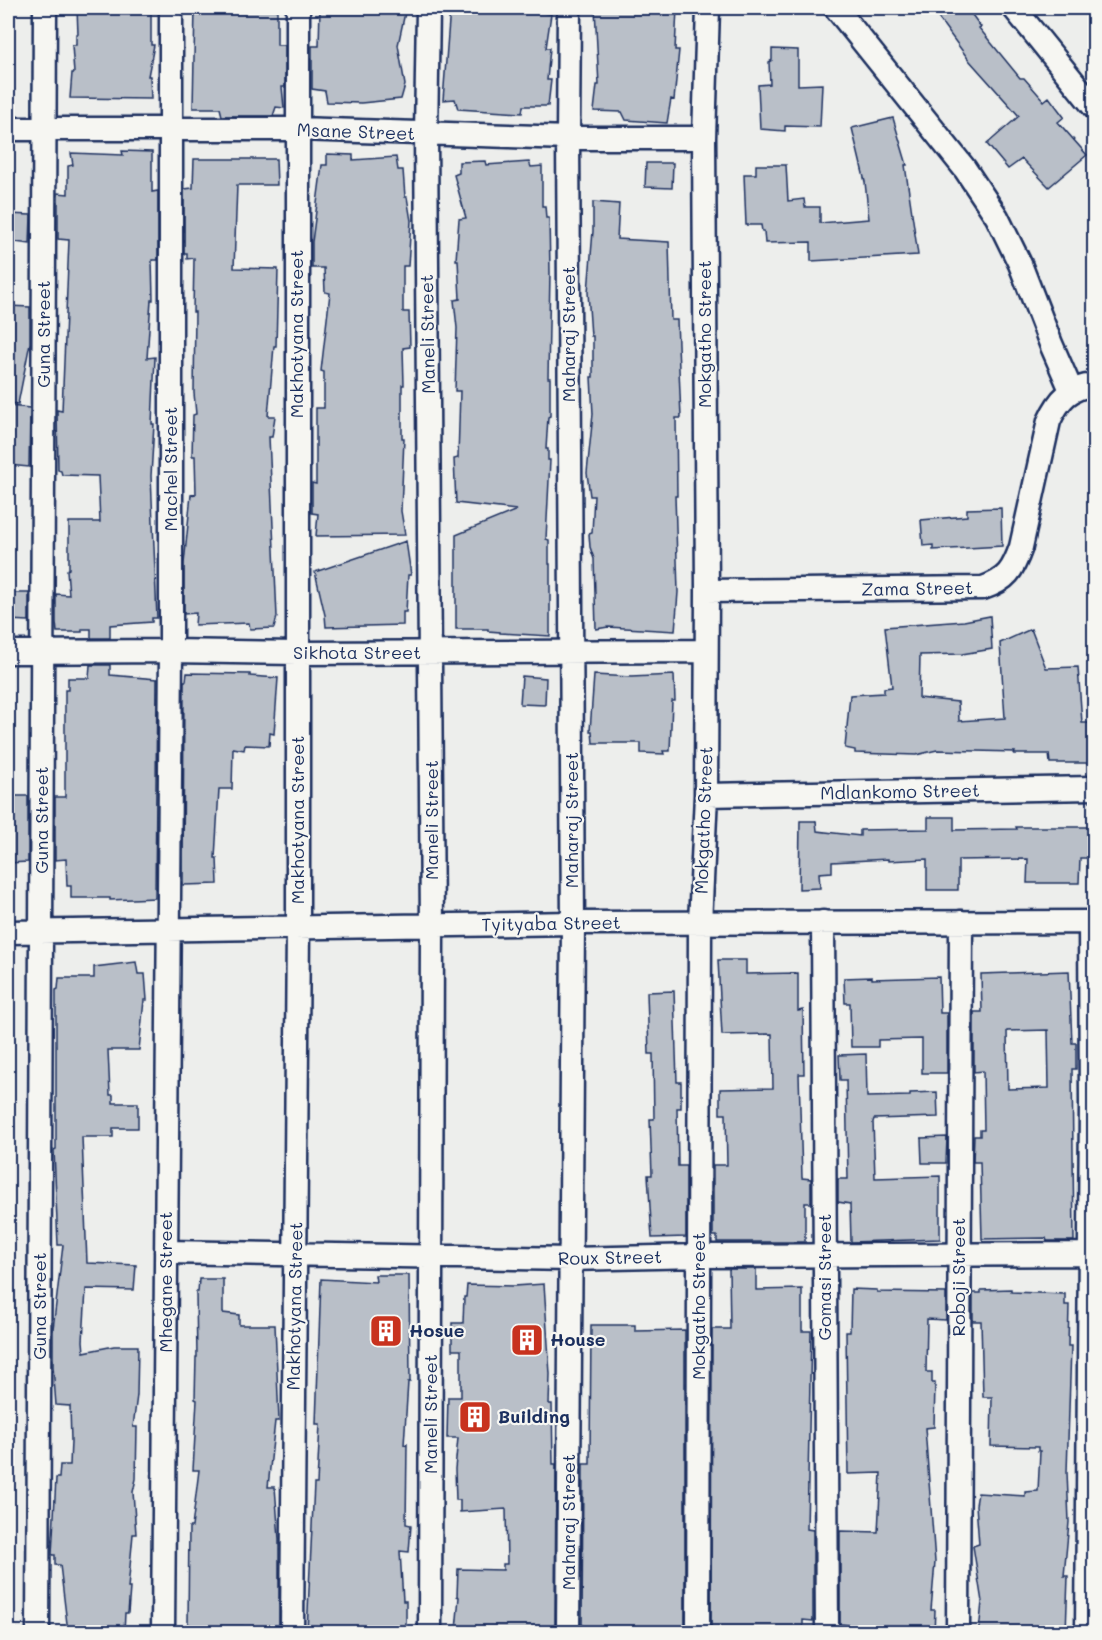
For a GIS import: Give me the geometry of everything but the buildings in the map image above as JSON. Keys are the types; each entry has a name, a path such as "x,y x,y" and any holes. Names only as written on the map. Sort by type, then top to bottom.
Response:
{"street":[{"name":"Guna Street","path":"38,1632 45,8"},
{"name":"Machel Street","path":"169,931 171,8"},
{"name":"Makhotyana Street","path":"292,1632 298,928 298,8"},
{"name":"Maneli Street","path":"428,8 426,135 432,926 430,1632"},
{"name":"Maharaj Street","path":"568,1632 573,923 570,651 569,8"},
{"name":"Mokgatho Street","path":"698,1632 700,923 706,795 707,591 704,138 708,8"},
{"path":"836,8 965,169 998,217 1020,264 1071,390 1095,385"},
{"path":"1014,8 1095,107"},
{"name":"Msane Street","path":"8,129 298,129 426,135 704,138"},
{"name":"Zama Street","path":"707,591 983,588 996,584 1007,576 1015,565 1049,421 1061,398 1071,390"},
{"name":"Sikhota Street","path":"8,652 706,651"},
{"name":"Mdlankomo Street","path":"706,795 1095,788"},
{"name":"Gomasi Street","path":"823,922 827,1632"},
{"name":"Roboji Street","path":"958,1632 961,922"},
{"path":"1087,1632 1089,1254 1093,1103 1092,922"},
{"name":"Tyityaba Street","path":"8,932 573,923 1092,922"},
{"name":"Mhegane Street","path":"163,1632 169,931"},
{"name":"Roux Street","path":"166,1252 570,1259 1089,1254"}],"place":[{"name":"Hosue","path":"386,1331"},
{"name":"House","path":"527,1340"},
{"name":"Building","path":"475,1417"}]}
